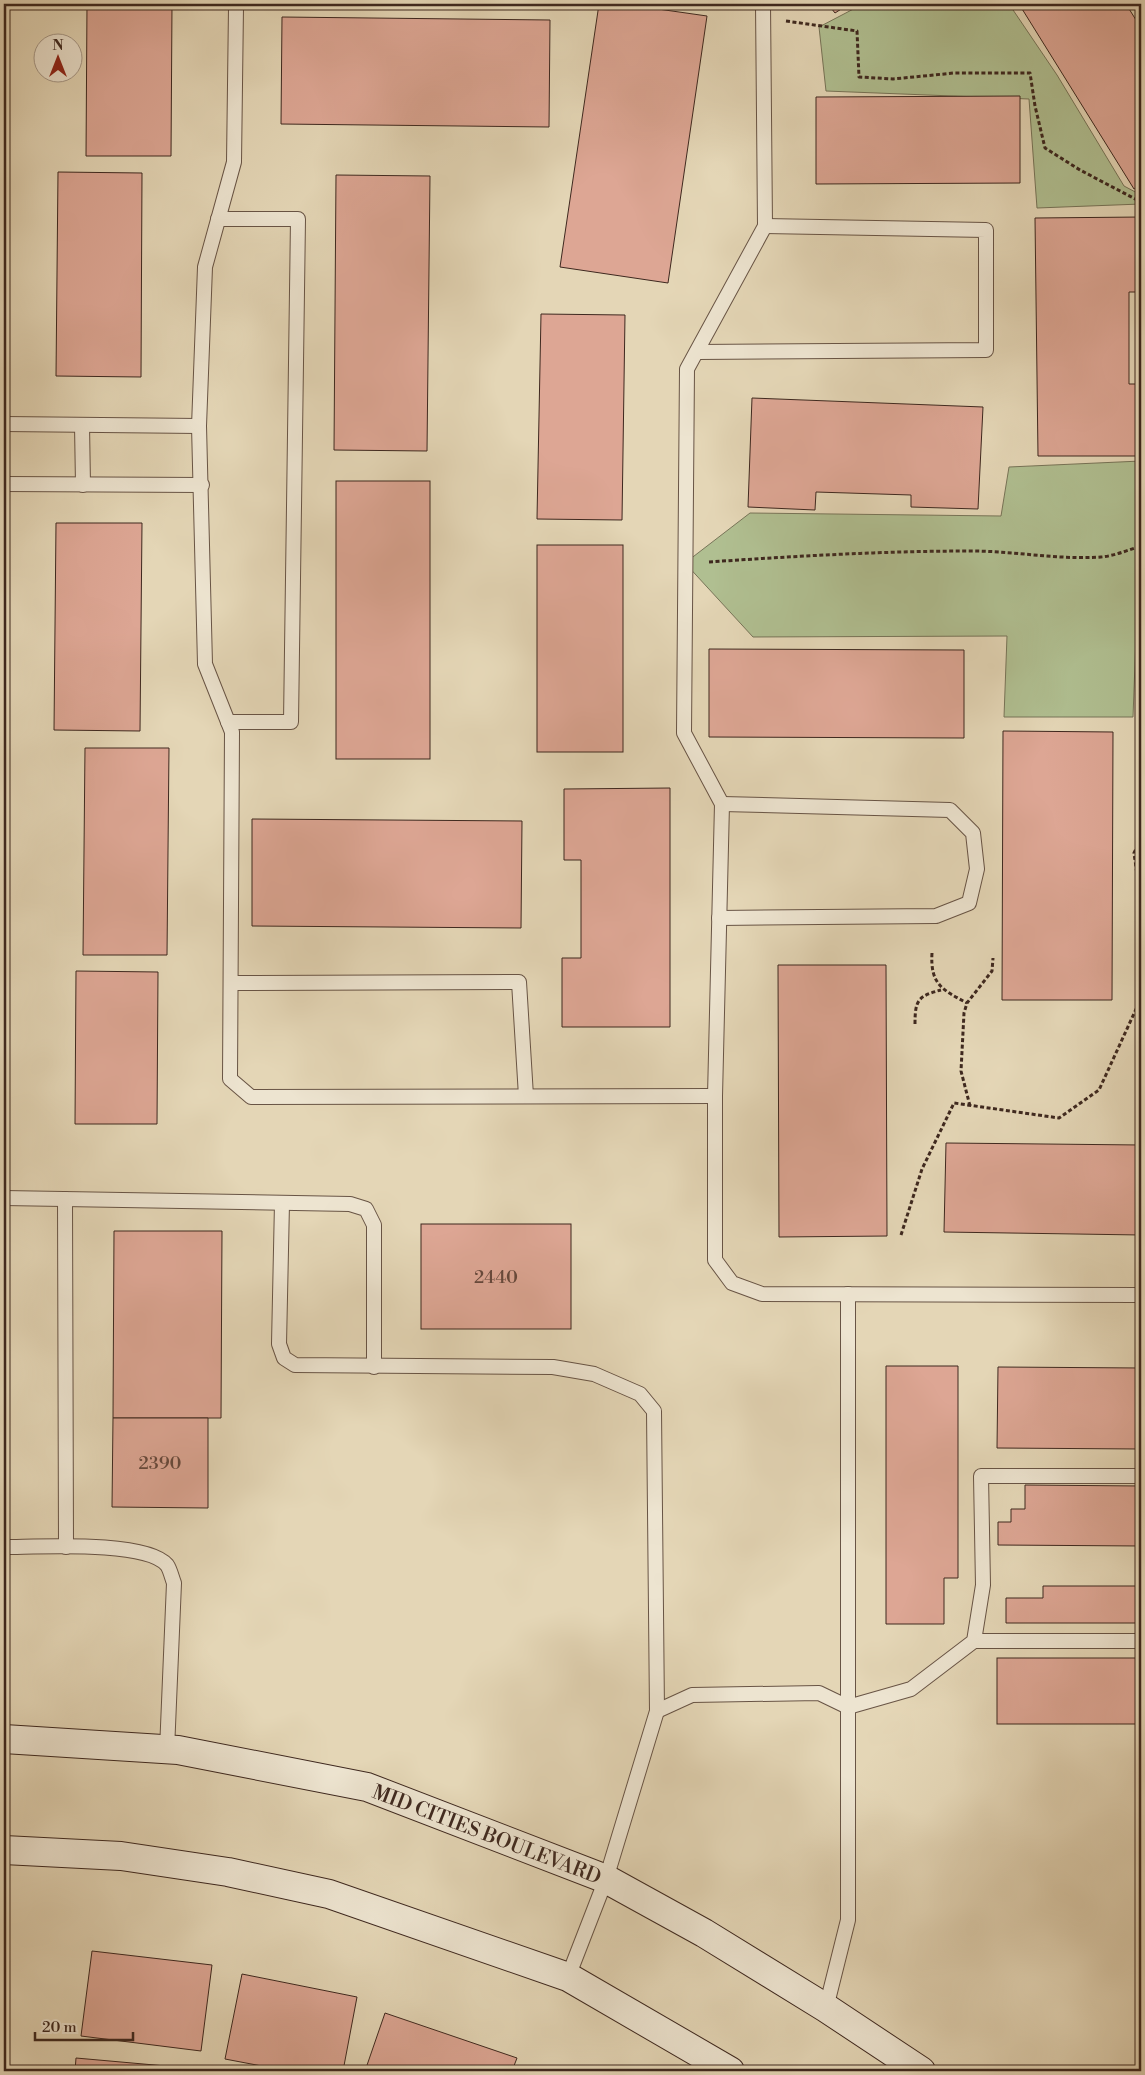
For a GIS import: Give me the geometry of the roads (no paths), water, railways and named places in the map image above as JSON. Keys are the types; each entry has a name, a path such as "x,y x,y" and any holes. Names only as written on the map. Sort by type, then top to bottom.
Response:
{"main road":[{"name":"MID CITIES BOULEVARD","path":"4,1739 167,1750 367,1787 606,1880 704,1933 826,2008 921,2071"},
{"path":"4,1850 121,1856 228,1872 329,1894 568,1977 730,2071"}],"lane":[{"path":"238,4 236,7 234,162 205,267 199,426 202,484 205,664 232,732 230,1079 251,1097 715,1096"},
{"path":"763,4 765,226 687,369 684,733 722,804 715,1096 715,1260 732,1283 762,1294 1141,1295"},
{"path":"218,219 298,218 291,722 228,722"},
{"path":"697,352 986,350 986,230 765,226"},
{"path":"4,424 199,426"},
{"path":"82,424 83,484"},
{"path":"4,484 202,484"},
{"path":"719,918 936,916 969,903 977,869 973,833 950,810 722,804"},
{"path":"231,983 519,982 526,1096"},
{"path":"4,1198 350,1204 366,1209 374,1225 374,1367"},
{"path":"65,1199 66,1547"},
{"path":"282,1202 279,1344 284,1358 295,1365 553,1368 594,1374 640,1394 654,1411 657,1711 606,1880 568,1977"},
{"path":"826,2008 848,1920 848,1294"},
{"path":"974,1641 982,1585 981,1476 1141,1476"},
{"path":"4,1547 105,1548 148,1553 167,1565 174,1583 167,1750"},
{"path":"657,1711 692,1695 819,1694 848,1707 911,1689 974,1641 1141,1641"}]}
